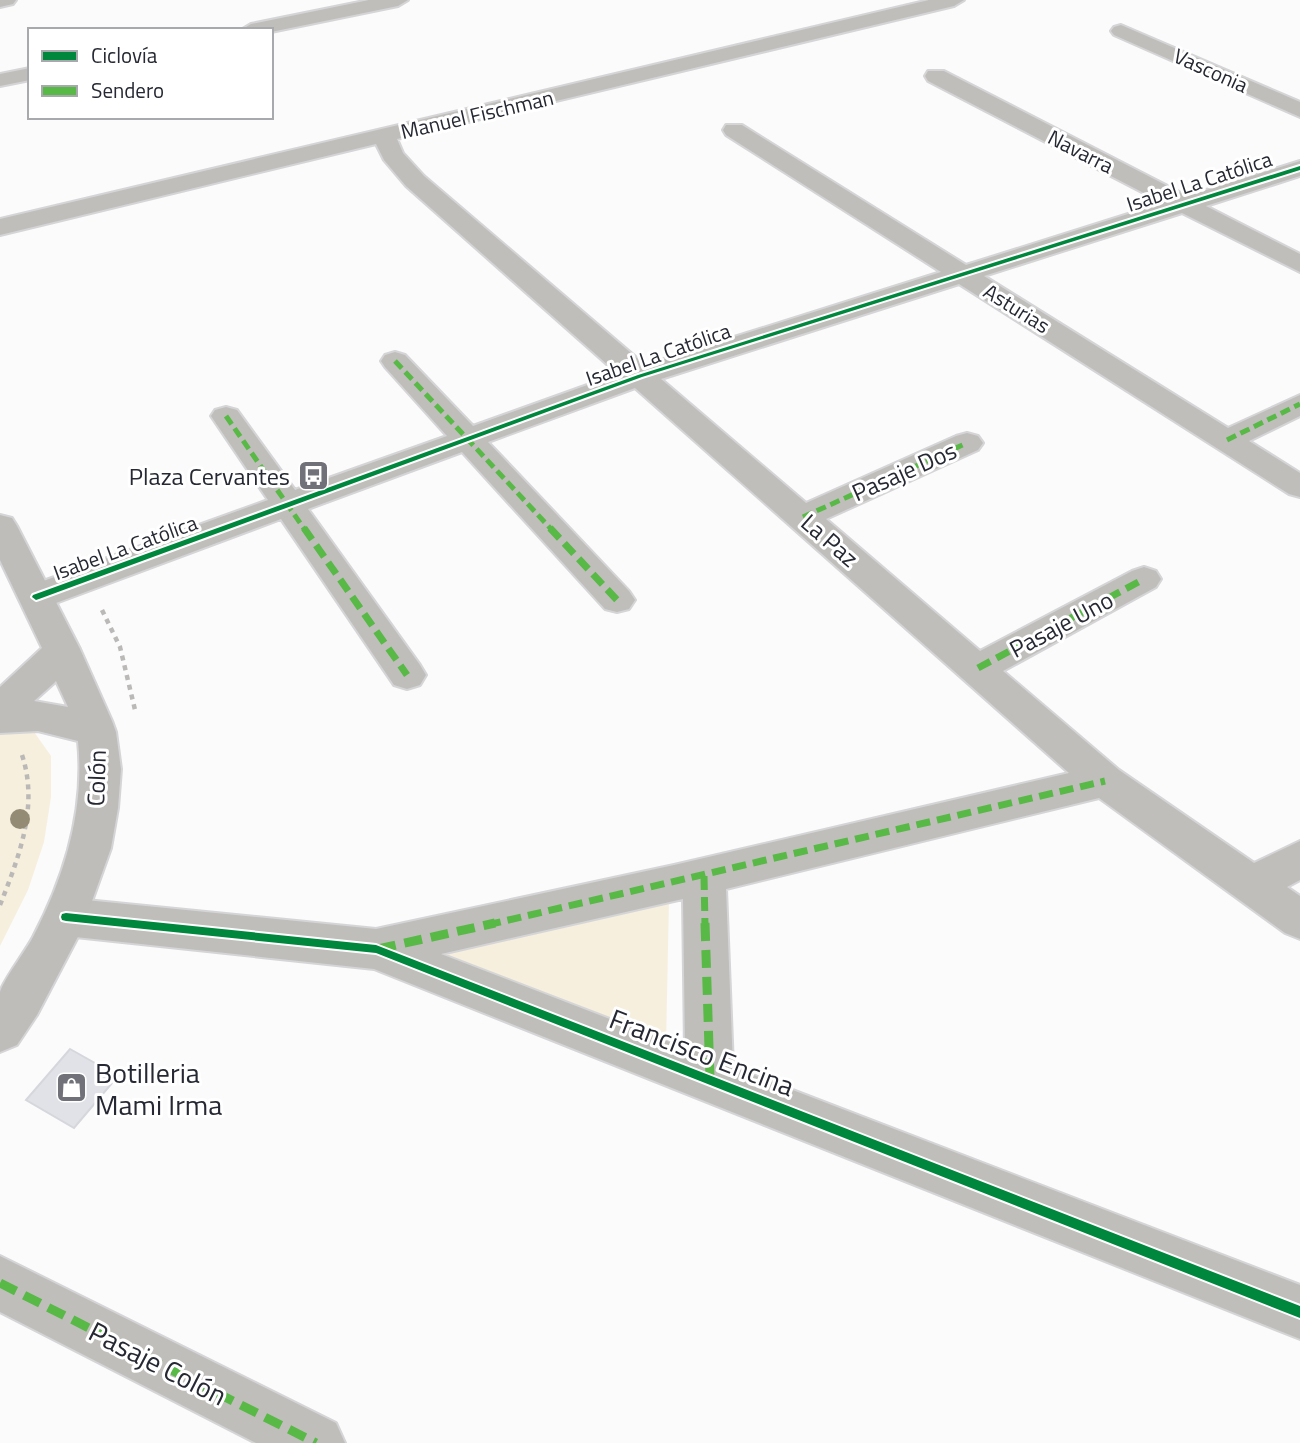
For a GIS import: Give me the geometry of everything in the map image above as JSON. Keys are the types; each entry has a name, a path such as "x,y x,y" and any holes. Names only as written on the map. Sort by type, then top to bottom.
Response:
{"street":[{"path":"0,1 6,0"},
{"path":"261,28 398,0"},
{"name":"Manuel Fischman","path":"0,227 954,0"},
{"name":"Vasconia","path":"1121,31 1300,110"},
{"path":"0,80 28,74"},
{"name":"Navarra","path":"936,76 1300,264"},
{"name":"Asturias","path":"734,130 1300,487"},
{"name":"La Paz","path":"384,136 392,155 415,181 1105,781 1300,920"},
{"name":"Isabel La Católica","path":"36,597 640,376 1300,168"},
{"path":"395,360 617,600"},
{"path":"1227,440 1300,404"},
{"path":"226,416 407,675"},
{"name":"Pasaje Dos","path":"803,517 967,443"},
{"name":"Colón","path":"0,526 62,649 97,732 99,793 92,838 66,917 39,970 0,1030"},
{"name":"Pasaje Uno","path":"978,668 1144,579"},
{"path":"0,709 40,674 62,649"},
{"path":"10,733 42,715 68,720 97,732"},
{"name":"Francisco Encina","path":"376,949 704,876 1105,781"},
{"path":"1251,886 1300,859"},
{"name":"Francisco Encina","path":"704,876 710,1079"},
{"name":"Francisco Encina","path":"66,917 376,949 1300,1312"},
{"name":"Pasaje Colón","path":"0,1283 316,1443"}],"path":[{"path":"0,905 22,841 28,804 29,770 10,733"}],"shaded area":[{"path":"27,722 51,756 51,797 44,842 28,890 0,946 0,732"},
{"path":"669,900 666,1046 429,955"}],"building":[{"name":"Botilleria Mami Irma","path":"70,1049 118,1076 74,1128 26,1100"}],"marked path":[{"path":"395,361 617,600"},
{"path":"1227,440 1300,404"},
{"path":"226,416 407,675"},
{"path":"803,517 967,443"},
{"path":"978,668 1144,579"},
{"path":"378,949 674,883 1105,781"},
{"path":"704,876 710,1079"},
{"path":"0,1283 316,1443"}],"cycle path":[{"path":"36,597 640,376 1300,168"},
{"path":"66,917 376,949 1300,1312"}],"place":[{"name":"Plaza Cervantes","path":"313,476"},
{"name":"Botilleria Mami Irma","path":"72,1088"}]}
